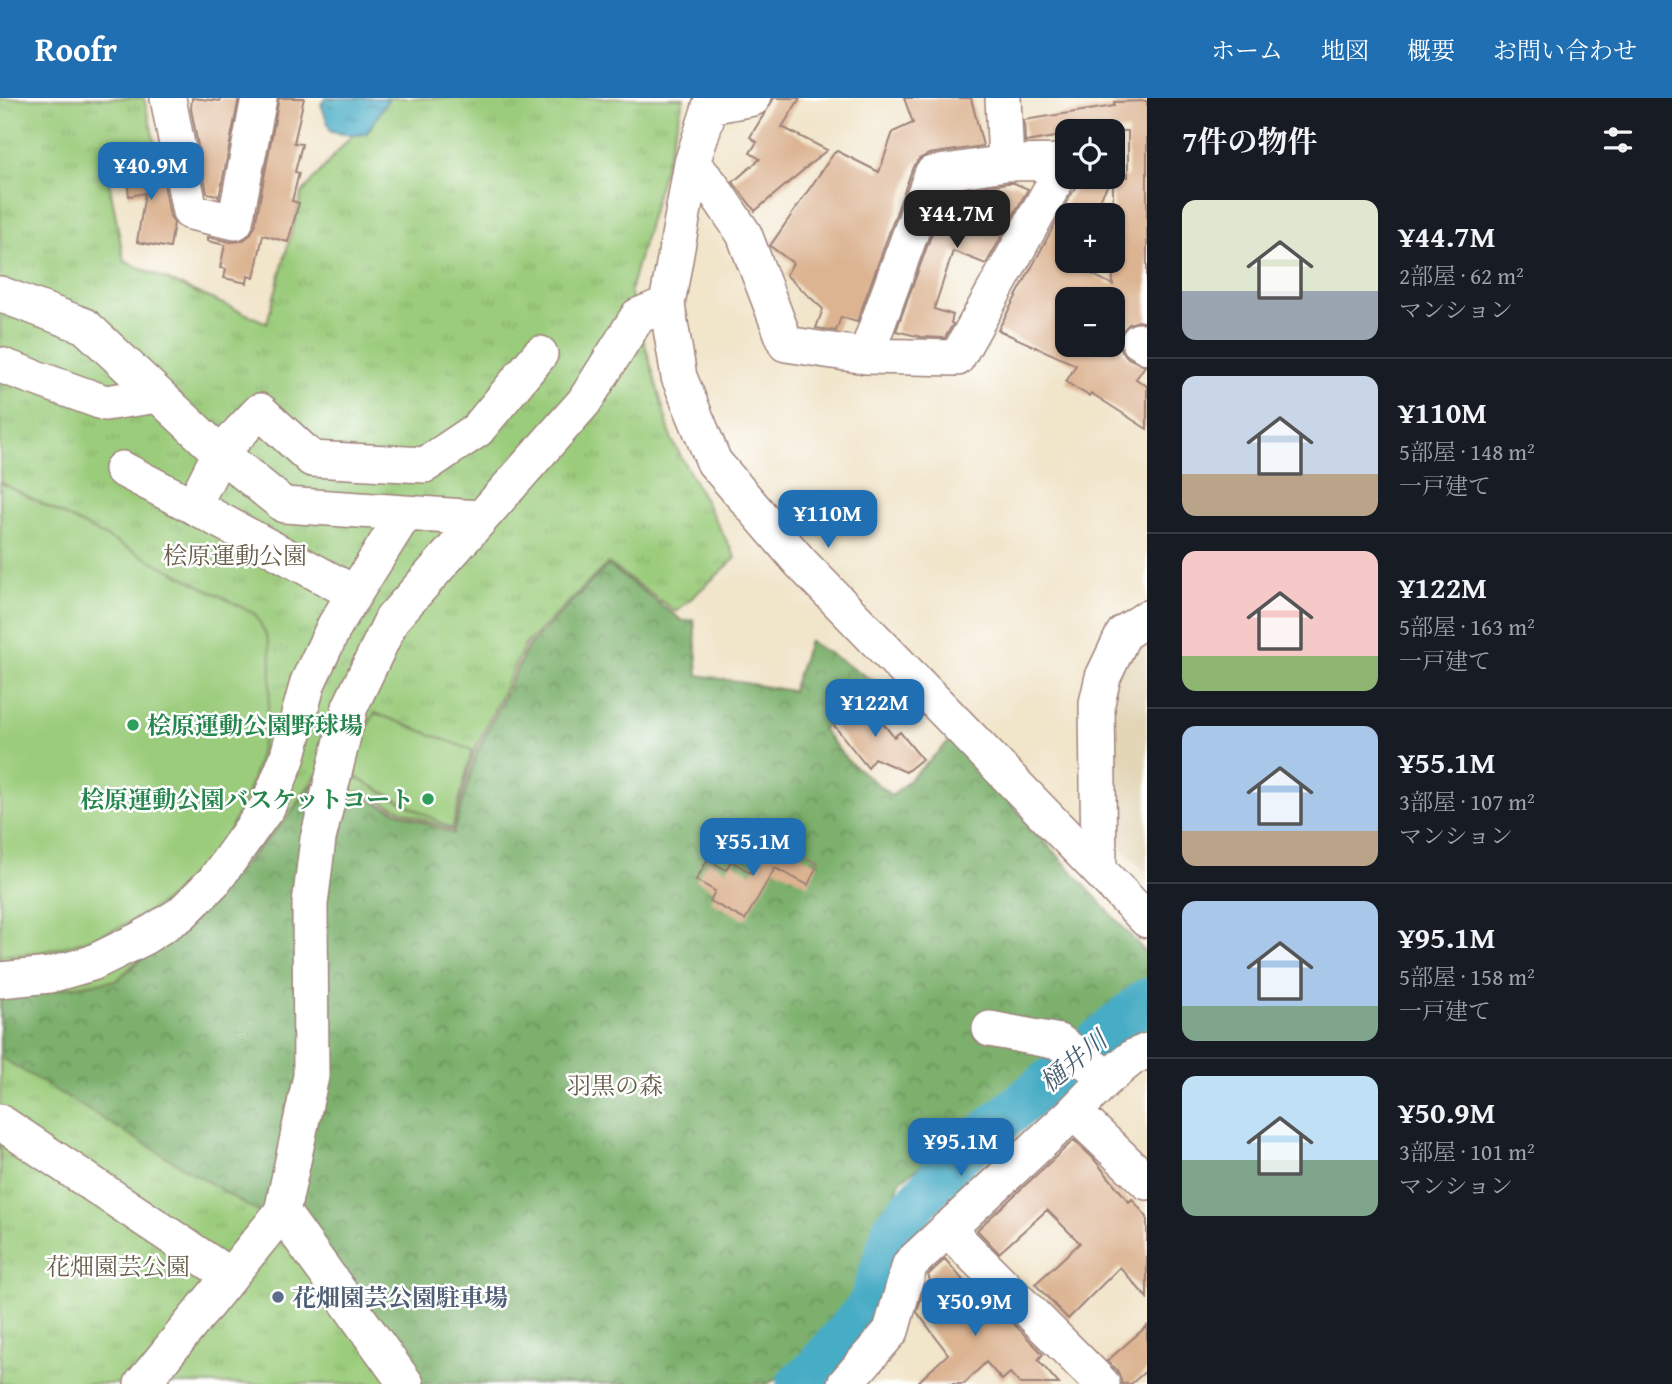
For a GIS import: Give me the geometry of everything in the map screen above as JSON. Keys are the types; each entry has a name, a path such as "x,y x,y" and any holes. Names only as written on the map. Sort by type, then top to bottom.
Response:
{"street":[{"path":"168,98 190,212 236,222 259,98"},
{"path":"753,98 711,102 692,163 667,304 679,377 714,462 800,562 1147,920"},
{"path":"1003,98 1006,163"},
{"path":"692,163 711,185 744,234 786,344 866,356 957,358 1066,162 1006,163 932,174 866,356"},
{"path":"0,294 85,326 220,453 284,505 480,518"},
{"path":"142,1384 282,1212 311,1076 310,904 318,839 350,707 392,619 584,402 638,316 667,304"},
{"path":"193,506 220,453 260,411 312,459 425,465 477,430 540,354"},
{"path":"0,365 105,403 158,395"},
{"path":"122,469 341,586"},
{"path":"0,979 50,975 92,963 141,939 181,914 215,880 268,806 287,759 308,682 359,583 405,513"},
{"path":"1099,869 1097,703 1102,677 1124,634 1147,618"},
{"path":"990,1029 1061,1044 1100,1075"},
{"path":"849,1383 891,1331 910,1264 1074,1112 1100,1075 1147,1051"},
{"path":"1074,1112 1147,1182"},
{"path":"0,1122 230,1276"},
{"path":"282,1212 405,1384"},
{"path":"947,1229 1102,1384"}],"shaded area":[{"path":"1147,632 1147,873 1112,840 1108,705 1120,666"}],"green space":[{"name":"桧原運動公園","path":"0,98 144,98 155,143 103,149 124,261 267,323 302,193 352,135 366,134 389,98 684,98 630,291 672,440 736,558 676,612 608,563 525,645 474,752 452,831 316,775 285,821 117,980 0,997"},
{"name":"桧原運動公園野球場","path":"0,482 255,614 267,638 271,658 268,707 257,766 244,801 207,862 182,887 153,909 120,927 63,947 21,954 0,954"},
{"name":"羽黒の森","path":"608,565 683,621 694,620 698,675 792,691 809,641 875,682 822,729 847,760 892,796 952,739 1147,954 1147,985 1133,989 1008,1101 900,1181 874,1259 814,1352 768,1384 411,1384 281,1226 0,1058 0,997 117,980 208,902 285,821 317,779 453,834 477,752 528,646"},
{"name":"桧原運動公園バスケットコート","path":"375,713 472,750 452,829 342,770"},
{"name":"花畑園芸公園","path":"0,1057 281,1226 405,1384 0,1384"}],"water":[{"path":"326,98 389,98 366,134 352,135 331,132 321,104"}],"building":[{"path":"192,98 220,101 221,98 239,98 219,198 207,193 191,109"},
{"path":"279,98 304,98 294,143 302,144 292,201 299,203 288,242 263,235 254,278 248,276 247,283 224,278 226,269 220,268 225,245 208,241 208,237 231,242 242,241 250,235 255,226"},
{"path":"774,98 800,98 782,127 827,150 755,211 733,182 760,159 750,153 757,142 750,137"},
{"path":"904,98 971,98 983,146 929,154 919,159 913,167 857,322 841,317 836,331 816,328 823,309 786,275 793,263 770,246 834,153 837,151 879,172 893,132 913,123"},
{"path":"1147,101 1147,323 1139,321 1125,328 1125,287 1055,287 1055,356 998,330 1055,224 1055,273 1089,273 1113,285 1113,273 1125,273 1125,203 1113,203 1113,189 1125,189 1125,177 1128,177 1128,131 1125,131 1125,119 1055,119 1055,137 1025,142 1024,120 1114,106 1114,102"},
{"path":"159,158 170,216 174,223 170,248 137,242 145,193 129,196 125,163"},
{"path":"1008,183 1028,189 986,264 953,251 934,309 953,315 953,324 945,338 921,337 896,331 947,192"},
{"path":"1075,189 1106,189 1098,203 1066,203"},
{"path":"1125,354 1145,366 1136,379 1147,386 1147,429 1091,393 1089,396 1066,382 1076,365 1058,357 1125,357"},
{"path":"863,699 894,737 900,732 922,759 906,772 874,758 868,768 832,723"},
{"path":"769,839 818,864 808,885 775,868 745,920 710,901 715,891 696,880 708,859 726,870 731,861 751,873"},
{"path":"1074,1140 1093,1158 1129,1202 1132,1199 1147,1217 1147,1298 1120,1267 1068,1319 1035,1284 1080,1243 1047,1210 999,1253 977,1230"},
{"path":"945,1259 967,1285 953,1297 981,1325 1000,1310 1043,1354 1038,1360 1059,1384 1020,1384 1010,1373 1002,1380 986,1362 964,1384 916,1384 948,1354 917,1312 925,1285 930,1280 928,1275"},
{"path":"1147,1326 1147,1370 1131,1384 1122,1384 1117,1370 1107,1361"}],"waterway":[{"name":"樋井川","path":"798,1384 811,1374 870,1305 895,1227 957,1157 1147,1000"}],"place":[{"name":"桧原運動公園野球場","path":"133,725"},
{"name":"桧原運動公園バスケットコート","path":"428,799"},
{"name":"花畑園芸公園駐車場","path":"278,1297"}]}
